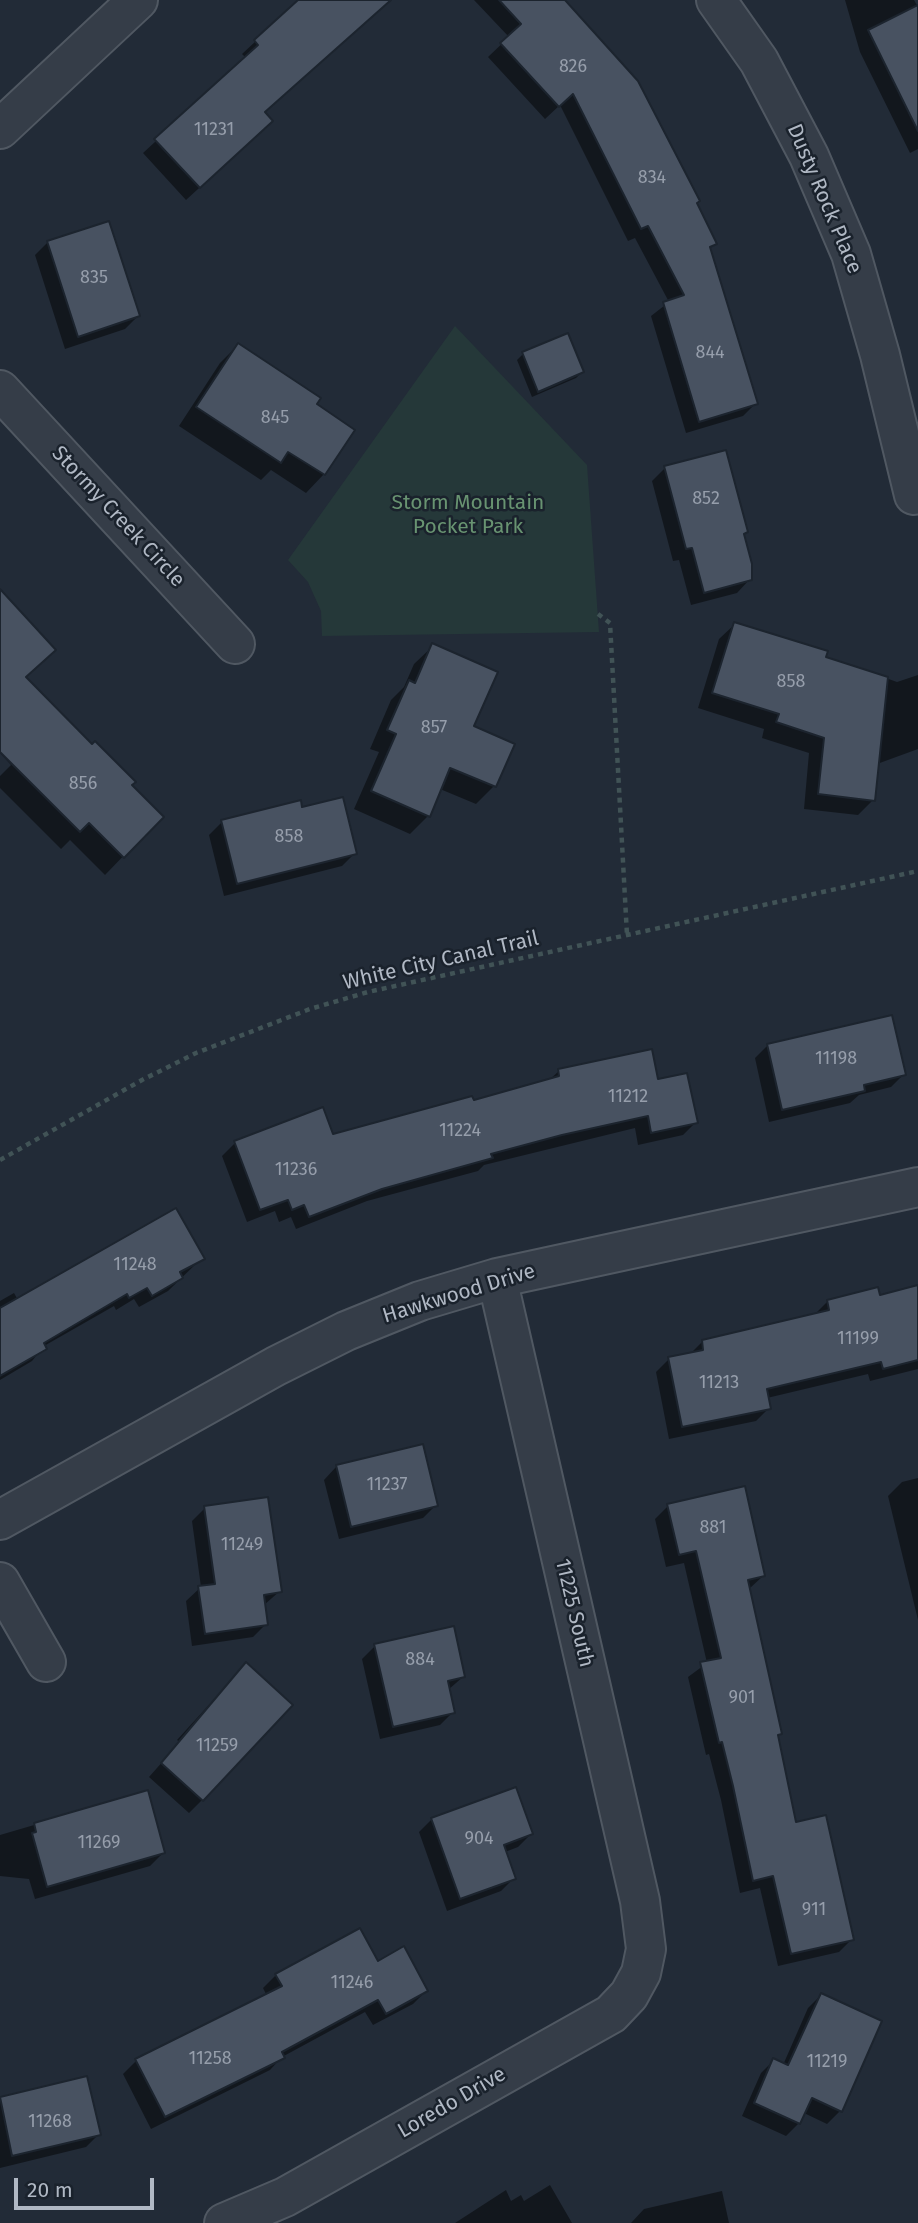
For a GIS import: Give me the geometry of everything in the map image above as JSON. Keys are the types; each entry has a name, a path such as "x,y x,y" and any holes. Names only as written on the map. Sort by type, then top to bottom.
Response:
{"street":[{"path":"0,129 138,0"},
{"name":"Dusty Rock Place","path":"716,0 759,61 803,144 851,254 880,355 914,495"},
{"name":"Stormy Creek Circle","path":"0,390 235,644"},
{"name":"Hawkwood Drive","path":"0,1520 276,1366 346,1331 420,1301 497,1278 918,1187"},
{"name":"11225 South","path":"497,1278 640,1901 646,1949"},
{"path":"0,1582 46,1662"},
{"name":"Loredo Drive","path":"224,2223 285,2197 611,2014 629,1995 640,1973 646,1949"}],"path":[{"path":"598,614 610,623 627,935"},
{"name":"White City Canal Trail","path":"0,1160 196,1053 310,1009 368,992 918,871"}],"green space":[{"name":"Storm Mountain Pocket Park","path":"455,326 587,465 599,632 322,636 321,611 308,582 288,560"}],"building":[{"path":"298,0 391,0 265,112 273,121 200,188 154,139 258,45 254,40"},
{"path":"499,0 565,0 638,81 700,201 697,203 717,244 710,247 758,404 699,422 663,302 684,295 648,226 641,229 573,94 559,107 500,43 521,24"},
{"path":"918,5 918,131 868,30"},
{"path":"109,221 140,316 78,337 47,241"},
{"path":"568,333 584,372 538,392 522,352"},
{"path":"238,343 321,398 317,404 355,430 325,475 288,452 281,463 196,407"},
{"path":"726,450 748,532 744,534 752,564 752,580 704,593 692,548 686,549 664,466"},
{"path":"0,589 56,650 26,677 92,744 95,741 136,782 132,785 164,817 124,858 89,823 80,832 0,752"},
{"path":"734,622 828,651 826,657 888,677 875,801 818,794 824,738 776,722 779,714 712,693"},
{"path":"432,643 498,672 474,726 515,744 496,787 450,768 430,817 371,791 396,734 387,730 409,680 415,683"},
{"path":"343,797 357,854 237,884 221,820 301,800 302,807"},
{"path":"892,1015 906,1075 864,1085 865,1091 782,1110 767,1044"},
{"path":"652,1049 658,1079 687,1073 698,1123 651,1133 648,1116 562,1135 491,1154 493,1158 382,1189 309,1217 304,1205 292,1210 288,1200 260,1210 234,1141 323,1107 333,1134 472,1096 474,1100 559,1076 558,1069"},
{"path":"176,1208 205,1259 180,1272 183,1278 152,1296 147,1288 129,1298 127,1294 44,1343 47,1349 0,1376 0,1308"},
{"path":"918,1285 918,1360 883,1369 881,1362 767,1389 771,1409 682,1427 668,1357 703,1350 702,1340 829,1310 827,1300 878,1287 880,1295"},
{"path":"423,1444 438,1506 351,1527 336,1465"},
{"path":"745,1486 765,1576 748,1580 782,1734 778,1735 796,1822 826,1815 854,1940 791,1954 773,1876 753,1881 733,1786 722,1742 719,1743 700,1662 721,1658 696,1551 679,1555 667,1504"},
{"path":"268,1497 282,1592 264,1595 268,1625 205,1634 198,1586 215,1584 204,1506"},
{"path":"454,1626 465,1677 448,1681 455,1713 393,1727 374,1644"},
{"path":"246,1662 293,1705 203,1801 161,1763"},
{"path":"516,1787 533,1834 504,1845 516,1879 460,1899 431,1818"},
{"path":"148,1790 165,1853 47,1887 32,1833 36,1832 34,1823"},
{"path":"360,1928 378,1961 404,1946 428,1991 386,2014 378,2000 282,2052 285,2058 165,2117 135,2059 282,1986 275,1974"},
{"path":"821,1993 882,2021 842,2112 812,2098 800,2124 754,2103 773,2058 788,2065"},
{"path":"87,2076 101,2135 12,2156 0,2097"}]}
